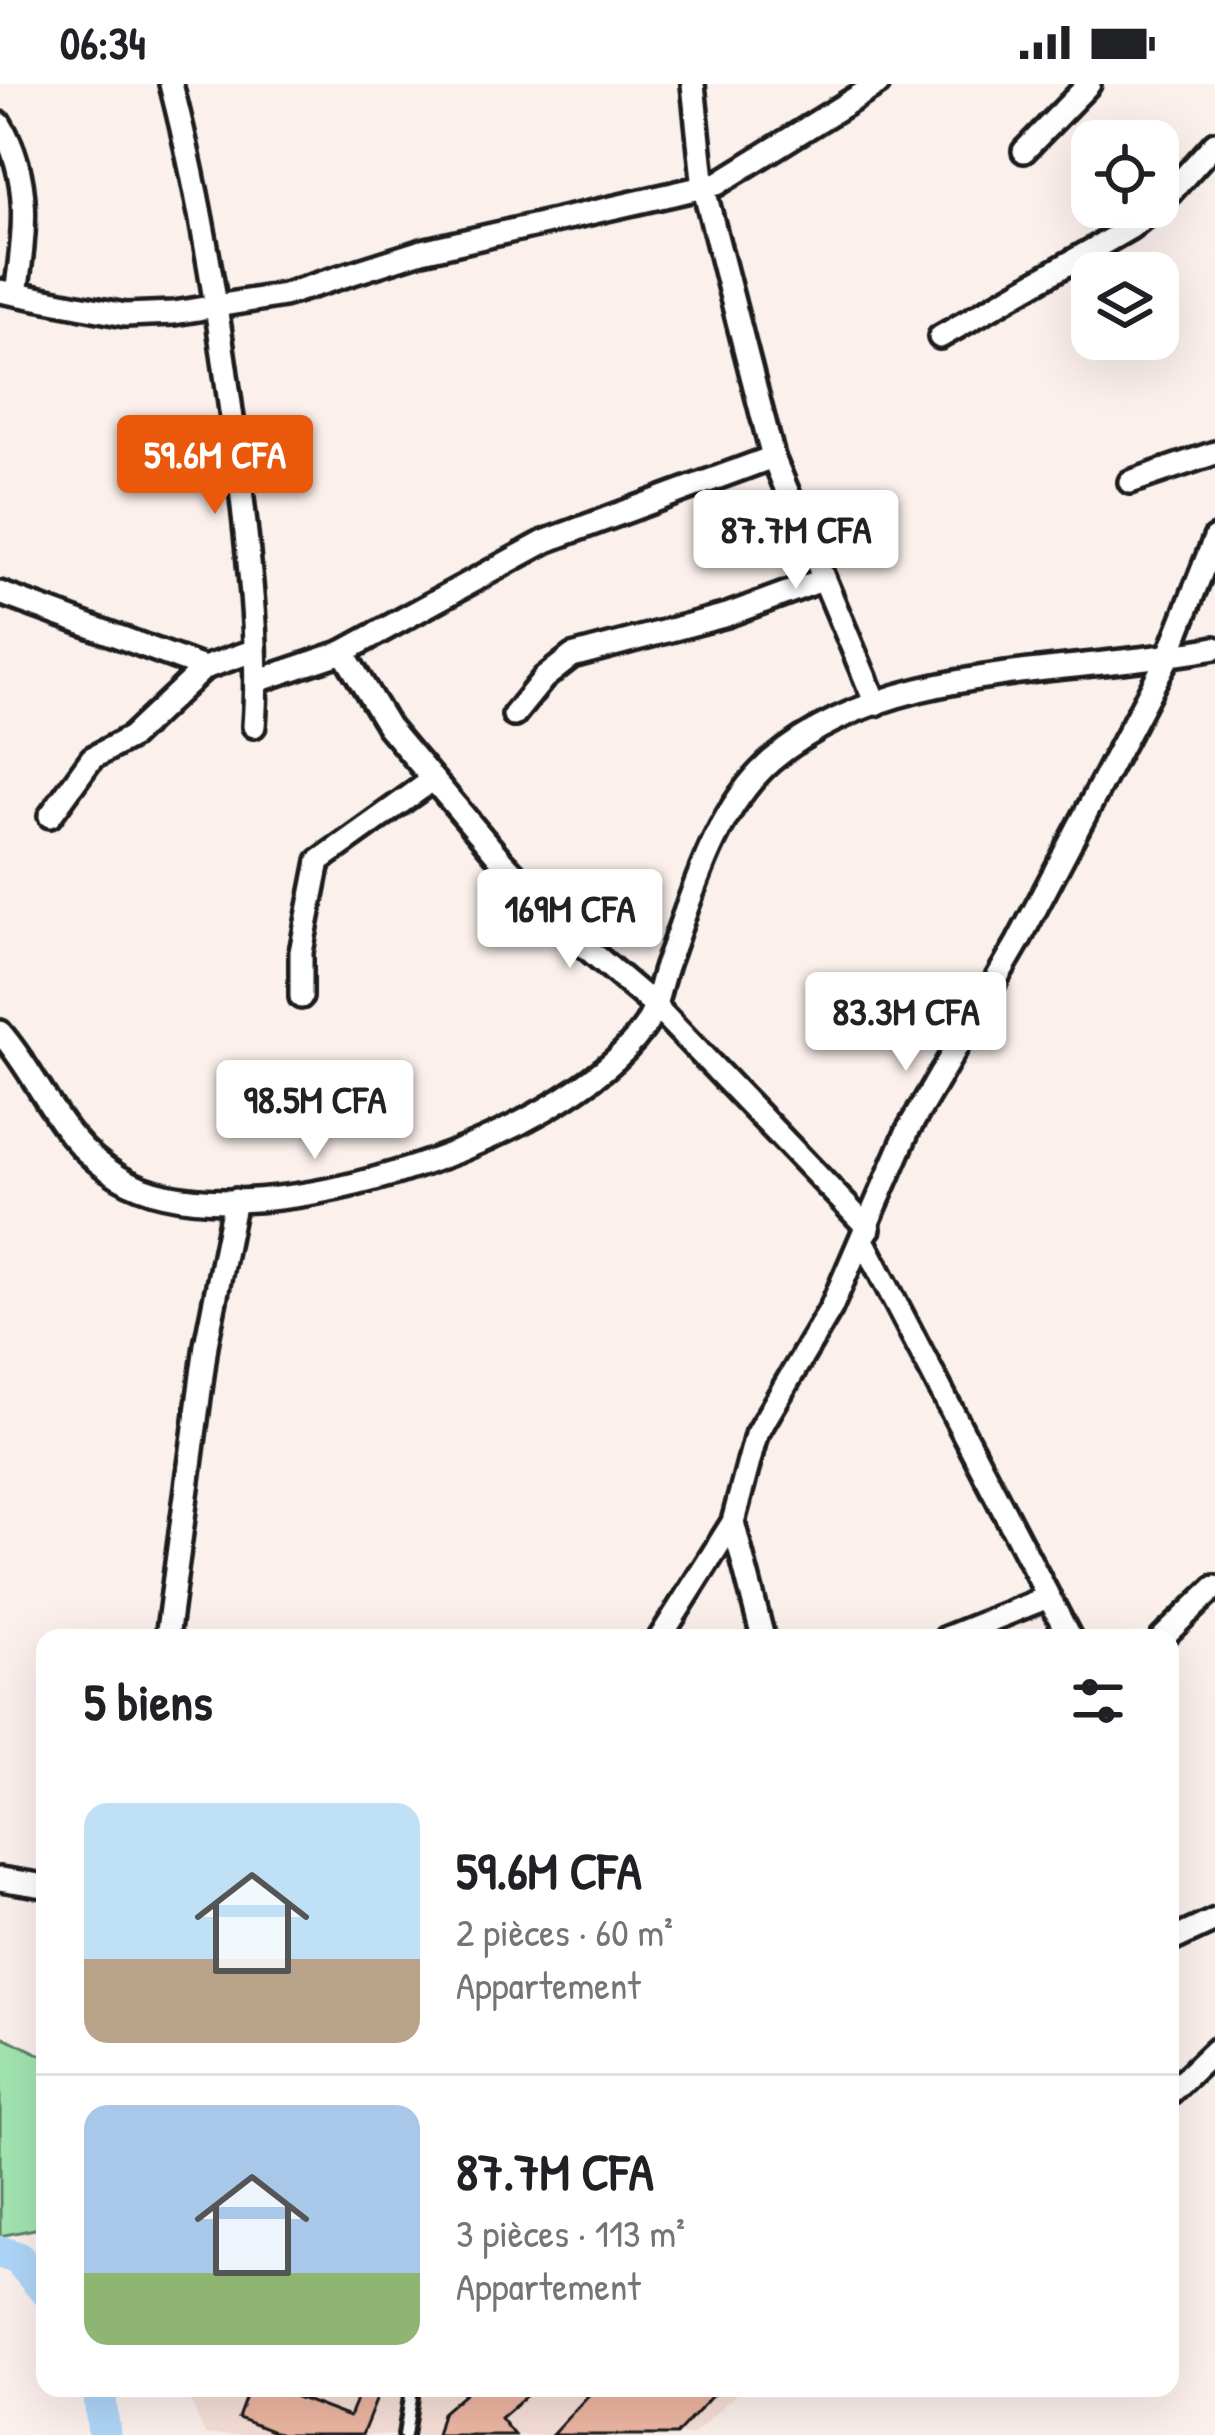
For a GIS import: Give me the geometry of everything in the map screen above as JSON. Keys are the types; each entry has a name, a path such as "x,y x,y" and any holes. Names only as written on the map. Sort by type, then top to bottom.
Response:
{"street":[{"path":"171,84 196,182 218,307 249,554 257,681 254,726"},
{"path":"693,84 704,189 773,457 876,704"},
{"path":"0,124 22,181 26,224 8,292 125,315 218,307 284,295 422,251 704,189 802,135 878,84"},
{"path":"1024,151 1089,84"},
{"path":"1179,182 1215,143"},
{"path":"940,337 1130,228"},
{"path":"1130,482 1215,453"},
{"path":"257,681 343,652 546,541 773,457"},
{"path":"665,1629 733,1522 756,1435 831,1308 919,1111 1018,942 1168,657 1215,538"},
{"path":"514,715 544,678 572,656 727,615 821,580"},
{"path":"0,593 204,668"},
{"path":"0,1032 33,1073 53,1119 123,1180 164,1193 236,1200 390,1177 500,1133 611,1063 644,1029 722,821 744,790 799,742 876,704 997,677 1215,648"},
{"path":"50,816 92,758 131,736 204,668 253,651"},
{"path":"343,652 388,726 431,781 574,938 655,1006 866,1235 1065,1629"},
{"path":"301,997 301,952 320,861 431,781"},
{"path":"168,1629 206,1345 236,1200"},
{"path":"733,1522 761,1629"},
{"path":"1172,1629 1215,1588"},
{"path":"968,1629 1048,1597"},
{"path":"0,1879 36,1885"},
{"path":"1179,1937 1215,1920"},
{"path":"1179,2084 1215,2050"}],"lane":[{"path":"405,2435 410,2397"}],"shaded area":[{"path":"189,2397 733,2397 693,2435 205,2435"}],"green space":[{"path":"0,2035 36,2053 36,2229 0,2236"}],"building":[{"path":"246,2397 297,2397 349,2417 357,2397 377,2397 362,2435 281,2435 238,2418"},
{"path":"461,2397 524,2397 500,2418 514,2435 436,2435 442,2413"},
{"path":"587,2397 711,2397 676,2435 552,2435"}],"waterway":[{"path":"0,2252 18,2258 36,2279"},
{"path":"100,2397 104,2435"}]}
